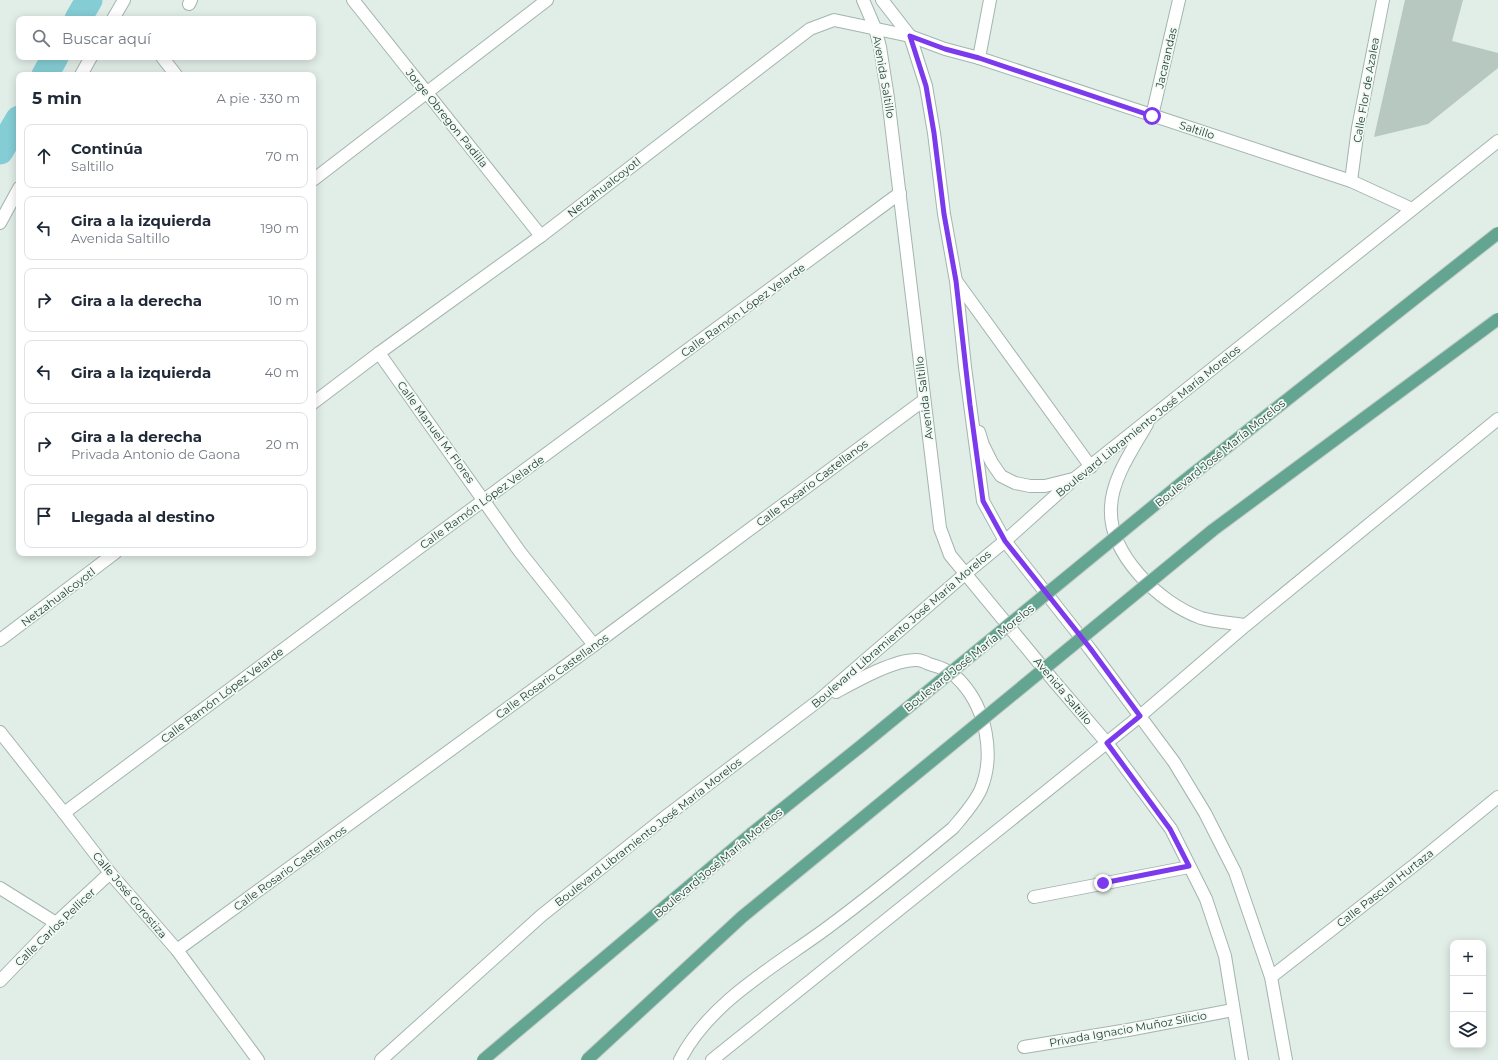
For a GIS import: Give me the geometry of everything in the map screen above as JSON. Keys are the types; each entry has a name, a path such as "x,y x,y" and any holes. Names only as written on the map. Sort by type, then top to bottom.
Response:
{"main road":[{"name":"Boulevard José María Morelos","path":"484,1060 751,834 855,751 1184,481 1498,233"},
{"path":"587,1060 742,917 1207,536 1498,319"}],"street":[{"path":"115,16 124,0"},
{"name":"Jorge Obregon Padilla","path":"353,0 541,236"},
{"path":"316,178 547,0"},
{"name":"Avenida Saltillo","path":"863,0 875,28 880,47 888,98 940,528 950,554 965,574 1107,743 1170,829 1206,899 1225,956 1242,1060"},
{"path":"882,0 910,36 926,86 934,133 944,214 956,281 970,405 983,501 1005,541 1090,648 1178,769 1205,813 1235,872 1271,977 1286,1060"},
{"path":"979,58 990,0"},
{"name":"Jacarandas","path":"1152,116 1179,0"},
{"name":"Calle Flor de Azalea","path":"1351,181 1358,128 1383,0"},
{"name":"Netzahualcoyotl","path":"316,401 379,353 541,236 810,29 834,20 910,36"},
{"name":"Saltillo","path":"910,36 945,49 979,58 1351,181 1412,209"},
{"path":"83,72 89,60"},
{"path":"164,60 174,72"},
{"name":"Boulevard Libramiento José María Morelos","path":"381,1060 542,915 669,814 818,701 1005,541 1074,479 1091,467 1149,419 1498,141"},
{"name":"Calle Ramón López Velarde","path":"64,813 484,500 900,193"},
{"path":"0,223 16,194"},
{"path":"956,281 1091,467"},
{"name":"Calle Manuel M. Flores","path":"379,353 520,552 594,646"},
{"name":"Calle Rosario Castellanos","path":"178,950 594,646 924,400"},
{"path":"970,405 983,445 992,463 1002,476 1015,483 1030,486 1045,486 1074,479"},
{"path":"1149,419 1115,482 1110,506 1112,529 1120,548 1136,570 1159,594 1182,609 1202,618 1246,625"},
{"path":"712,1060 1107,743 1246,625 1498,419"},
{"name":"Netzahualcoyotl","path":"0,640 111,556"},
{"path":"680,1060 688,1045 709,1020 733,996 834,922 953,828 968,811 981,789 988,761 986,733 978,707 962,683 942,667 917,660 902,662 884,668 818,701"},
{"name":"Calle José Gorostiza","path":"0,732 110,873 178,950 258,1060"},
{"name":"Calle Pascual Hurtaza","path":"1271,977 1417,863 1498,797"},
{"path":"1034,897 1189,866"},
{"name":"Calle Carlos Pellicer","path":"0,981 56,923 110,873"},
{"path":"0,888 56,923"},
{"name":"Privada Ignacio Muñoz Silicio","path":"1024,1047 1128,1030 1233,1010"}],"building":[{"path":"1405,0 1463,0 1452,41 1498,53 1498,68 1428,124 1374,137"}],"waterway":[{"path":"80,16 89,0"},
{"path":"47,72 53,60"},
{"path":"0,151 16,124"}],"route":[{"path":"1103,883 1189,866 1170,829 1107,743 1140,716 1090,648 1005,541 983,501 970,405 956,281 944,214 934,133 926,86 910,36 945,49 979,58 1152,116"}]}
